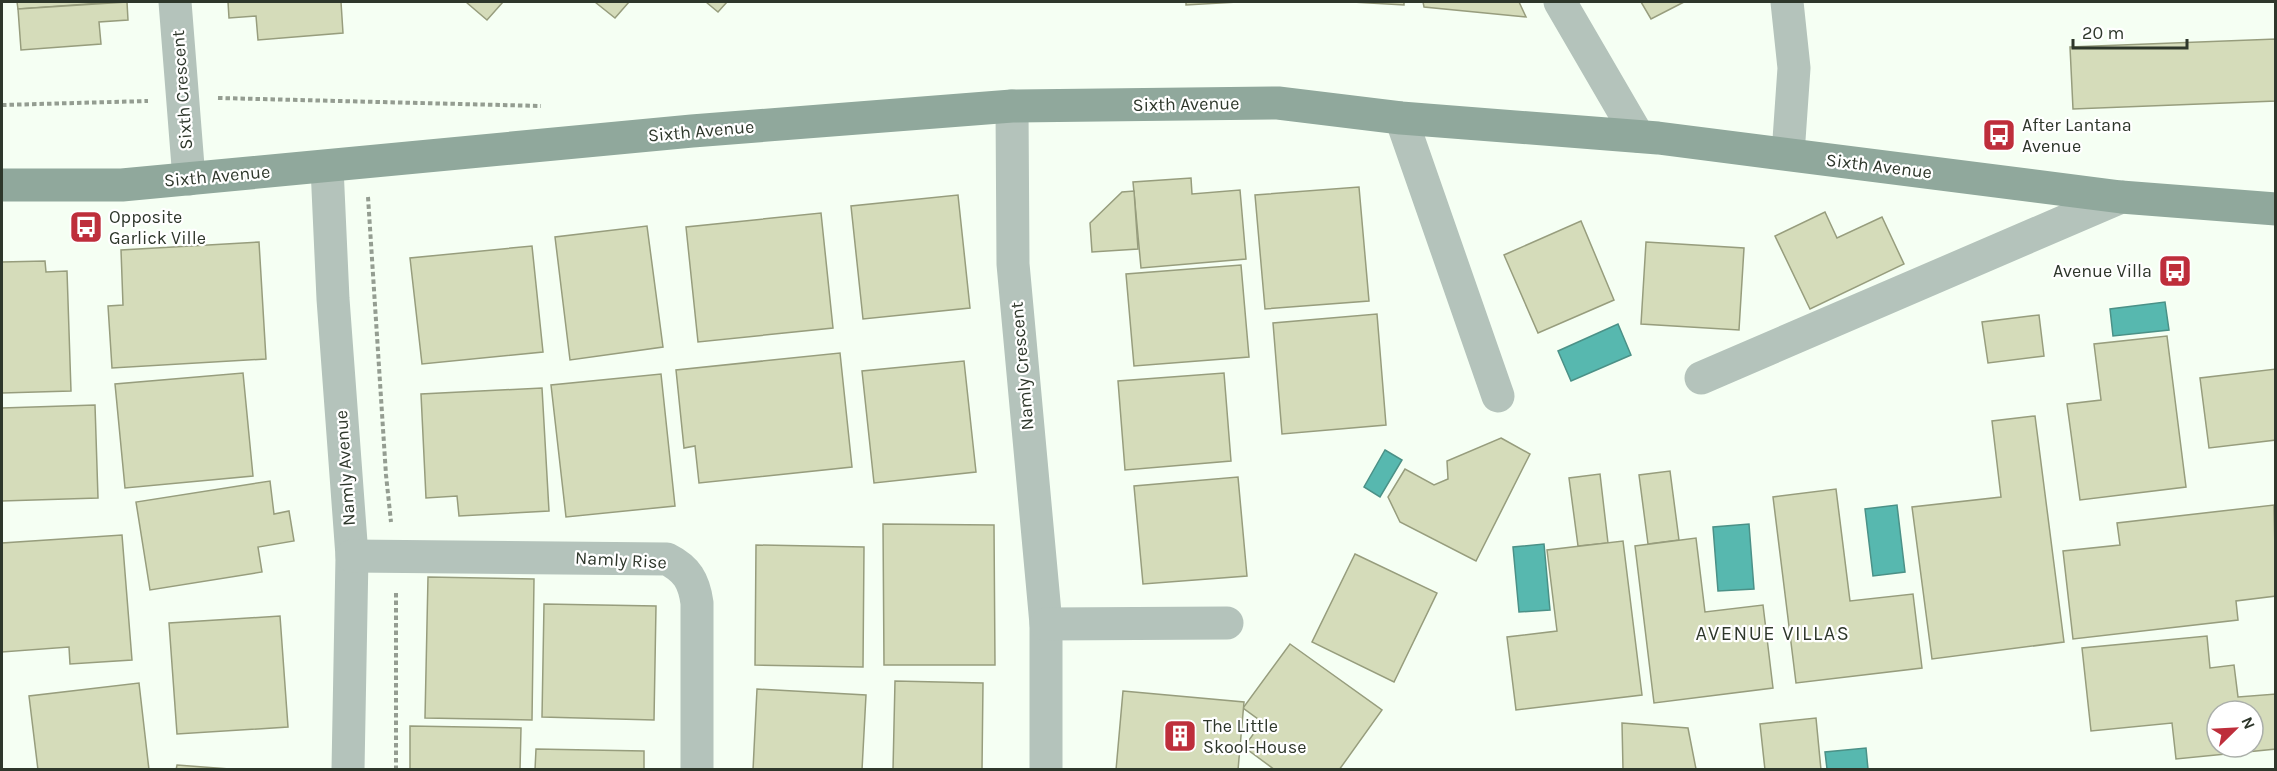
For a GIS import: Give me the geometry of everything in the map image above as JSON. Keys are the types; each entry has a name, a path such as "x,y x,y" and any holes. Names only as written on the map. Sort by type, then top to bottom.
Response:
{"main road":[{"name":"Sixth Avenue","path":"2,185 122,185 692,131 1012,106 1278,103 1401,118 1638,136 2121,197 2276,208"}],"street":[{"name":"Sixth Crescent","path":"175,2 189,179"},
{"path":"1560,2 1638,136"},
{"path":"1787,2 1794,68 1788,154"},
{"name":"Namly Crescent","path":"1012,106 1013,264 1046,624 1046,770"},
{"path":"1401,118 1498,396"},
{"name":"Namly Avenue","path":"327,167 333,310 352,556 348,770"},
{"name":"Sixth Avenue","path":"1701,378 2121,197"},
{"name":"Namly Rise","path":"352,556 668,559 680,565 690,576 695,587 697,603 697,770"},
{"path":"1046,624 1227,623"}],"water":[{"path":"2165,302 2169,330 2113,336 2110,309"},
{"path":"1618,324 1631,355 1571,381 1558,351"},
{"path":"1385,450 1402,460 1380,497 1364,487"},
{"path":"1897,505 1905,572 1873,576 1865,509"},
{"path":"1749,524 1754,589 1718,591 1713,527"},
{"path":"1544,544 1550,610 1519,612 1513,547"},
{"path":"1866,748 1868,769 1827,769 1825,752"}],"building":[{"path":"17,2 116,2 18,9"},
{"path":"127,2 128,20 99,22 101,44 21,50 18,9"},
{"path":"228,2 341,2 343,33 258,40 256,16 229,18"},
{"path":"466,2 503,2 487,20"},
{"path":"595,2 629,2 615,18"},
{"path":"706,2 727,2 718,12"},
{"path":"1186,2 1238,2 1186,5"},
{"path":"1352,2 1404,2 1404,5"},
{"path":"1423,2 1519,2 1526,17 1424,7"},
{"path":"1641,2 1684,2 1651,19"},
{"path":"2276,39 2276,101 2073,109 2070,47"},
{"path":"1191,178 1192,194 1240,190 1246,259 1141,268 1133,182"},
{"path":"1359,187 1369,301 1265,309 1255,195"},
{"path":"1134,191 1138,249 1092,252 1090,223 1122,192"},
{"path":"958,195 970,308 863,319 851,206"},
{"path":"1825,212 1837,238 1882,217 1904,264 1810,309 1775,236"},
{"path":"821,213 833,328 698,342 686,227"},
{"path":"1581,221 1614,300 1538,333 1504,255"},
{"path":"647,226 663,347 570,360 555,237"},
{"path":"259,242 266,359 112,368 108,306 123,305 121,250"},
{"path":"1646,242 1744,248 1739,330 1641,324"},
{"path":"532,246 543,352 422,364 410,258"},
{"path":"45,261 46,272 67,271 71,391 2,393 2,262"},
{"path":"1241,265 1249,357 1134,366 1126,274"},
{"path":"1377,314 1386,425 1282,434 1273,323"},
{"path":"2039,315 2044,356 1988,363 1982,322"},
{"path":"2167,336 2186,487 2080,500 2067,404 2101,400 2094,344"},
{"path":"840,353 852,467 699,483 695,446 684,448 676,370"},
{"path":"964,361 976,472 874,483 862,371"},
{"path":"2276,369 2276,440 2209,448 2200,378"},
{"path":"243,373 253,476 125,488 115,384"},
{"path":"1224,373 1231,461 1125,470 1118,381"},
{"path":"661,374 675,506 566,517 551,385"},
{"path":"542,388 549,511 459,516 457,496 426,498 421,394"},
{"path":"95,405 98,498 2,501 2,408"},
{"path":"2035,416 2064,642 1932,659 1912,507 2001,497 1992,421"},
{"path":"1501,438 1530,454 1476,561 1400,522 1388,497 1405,469 1434,485 1448,479 1447,461"},
{"path":"1670,471 1679,540 1648,544 1639,475"},
{"path":"1600,474 1608,543 1578,546 1569,478"},
{"path":"1238,477 1247,576 1143,584 1134,486"},
{"path":"270,481 274,514 289,511 294,541 258,547 262,572 150,590 136,502"},
{"path":"1836,489 1850,601 1913,594 1922,668 1796,683 1773,497"},
{"path":"2274,505 2276,596 2236,601 2238,620 2073,639 2063,551 2120,545 2117,523"},
{"path":"883,524 994,525 995,665 884,665"},
{"path":"122,535 132,660 70,664 69,647 2,652 2,543"},
{"path":"1696,538 1705,612 1763,605 1773,688 1654,703 1635,546"},
{"path":"1623,541 1642,695 1516,710 1507,637 1557,631 1547,550"},
{"path":"756,545 864,547 863,667 755,665"},
{"path":"1355,554 1437,593 1394,682 1312,642"},
{"path":"428,577 534,579 532,720 425,718"},
{"path":"544,604 656,606 654,720 542,717"},
{"path":"280,616 288,727 177,734 169,623"},
{"path":"2207,636 2210,668 2234,665 2238,697 2276,694 2276,749 2265,750 2265,699 2205,699 2205,756 2176,759 2172,723 2091,731 2082,648"},
{"path":"1290,644 1382,710 1339,770 1275,770 1244,747 1262,722 1243,708"},
{"path":"895,681 983,683 982,770 893,770"},
{"path":"139,683 149,770 38,770 29,696"},
{"path":"757,689 866,695 862,770 753,770"},
{"name":"The Little Skool-House","path":"1123,691 1244,702 1238,770 1116,770"},
{"path":"1816,718 1821,770 1765,770 1760,724"},
{"path":"1622,723 1688,728 1696,769 1699,770 1623,770"},
{"path":"410,726 521,728 520,770 410,770"},
{"path":"536,749 644,751 644,770 535,770"},
{"path":"177,765 243,770 176,770"}],"place":[{"name":"After Lantana Avenue","path":"1999,135"},
{"name":"Opposite Garlick Ville","path":"86,227"},
{"name":"Avenue Villa","path":"2175,271"},
{"name":"The Little Skool-House","path":"1180,736"}],"district":[{"name":"AVENUE VILLAS","path":"1773,633"}]}
